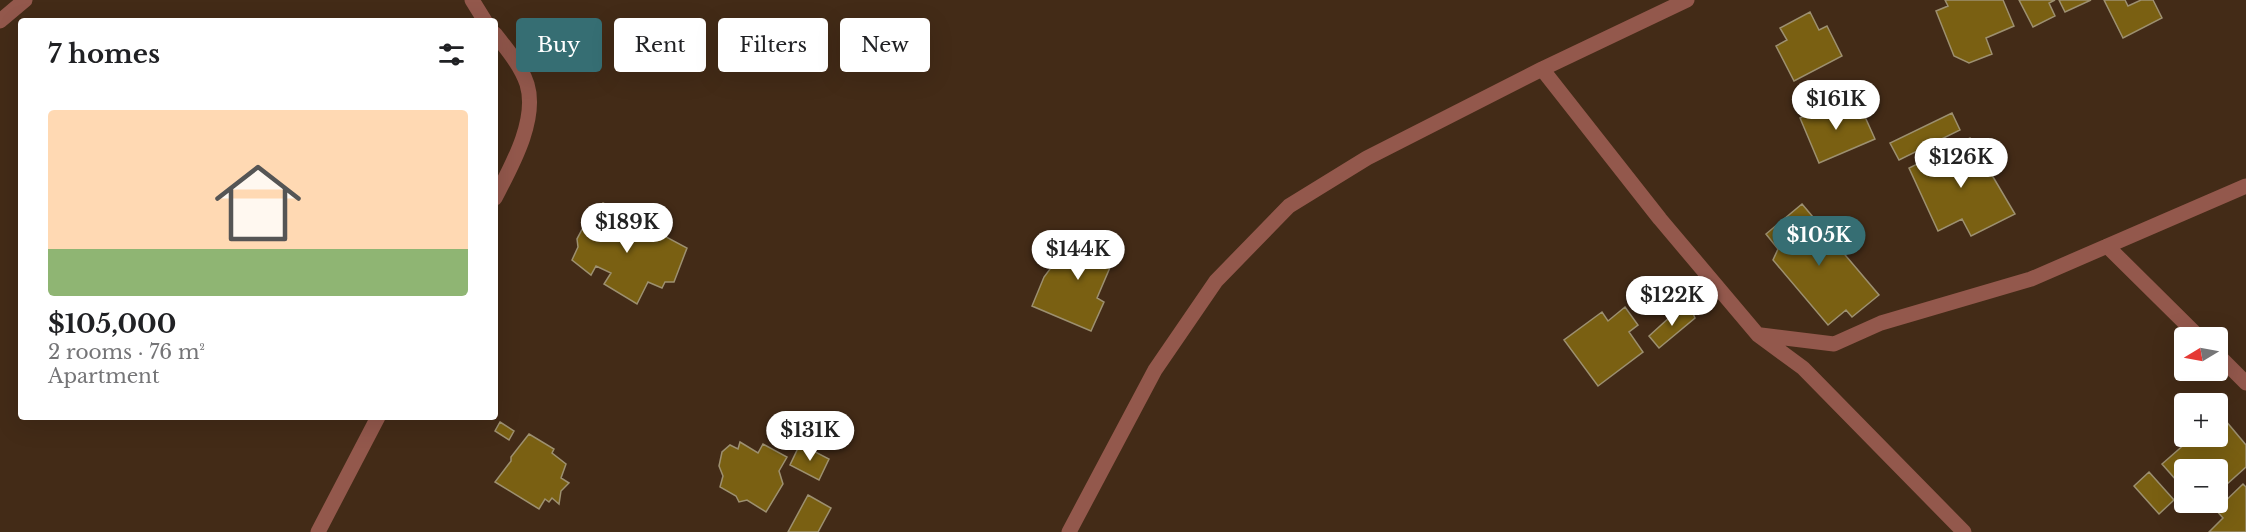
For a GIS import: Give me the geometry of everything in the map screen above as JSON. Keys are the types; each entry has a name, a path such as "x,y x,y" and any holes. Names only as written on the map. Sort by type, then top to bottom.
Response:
{"street":[{"path":"0,21 25,0"},
{"path":"472,0 484,18"},
{"path":"1070,532 1155,370 1216,280 1289,206 1367,159 1542,69 1687,0"},
{"path":"498,38 512,56 527,83 530,99 530,115 512,165 498,192"},
{"path":"1542,69 1660,219 1758,334 1803,368 1964,532"},
{"path":"1758,334 1834,344 1881,323 2031,279 2246,186"},
{"path":"2108,246 2189,327"},
{"path":"2228,365 2246,383"},
{"path":"318,532 376,420"}],"building":[{"path":"1945,0 2003,0 2014,26 1986,38 1992,54 1969,63 1954,56 1936,11 1948,6"},
{"path":"1945,0 2003,0 2014,26 1986,38 1992,54 1969,63 1954,56 1936,11 1948,6"},
{"path":"2019,0 2055,0 2049,3 2055,16 2033,27"},
{"path":"2019,0 2055,0 2049,3 2055,16 2033,27"},
{"path":"2059,0 2091,0 2065,12"},
{"path":"2059,0 2091,0 2065,12"},
{"path":"2104,0 2125,0 2128,6 2141,0 2153,0 2162,18 2123,38"},
{"path":"2104,0 2125,0 2128,6 2141,0 2153,0 2162,18 2123,38"},
{"path":"1810,12 1819,30 1827,26 1842,56 1794,81 1776,46 1787,40 1780,28"},
{"path":"1810,12 1819,30 1827,26 1842,56 1794,81 1776,46 1787,40 1780,28"},
{"path":"1842,100 1848,113 1861,108 1875,139 1819,163 1800,118"},
{"path":"1842,100 1848,113 1861,108 1875,139 1819,163 1800,118"},
{"path":"1952,113 1960,130 1899,160 1890,143"},
{"path":"1952,113 1960,130 1899,160 1890,143"},
{"path":"1970,138 2015,214 1971,236 1962,219 1938,231 1909,168"},
{"path":"1970,138 2015,214 1971,236 1962,219 1938,231 1909,168"},
{"path":"603,203 635,220 632,226 652,236 659,233 687,248 674,282 665,282 662,288 648,282 637,304 604,284 611,273 596,266 591,275 572,260 578,247 577,239 587,220 593,221"},
{"path":"1802,204 1879,295 1852,317 1846,310 1828,325 1773,260 1778,249 1766,234"},
{"path":"1802,204 1879,295 1852,317 1846,310 1828,325 1773,260 1778,249 1766,234"},
{"path":"1083,231 1097,234 1120,244 1097,298 1104,302 1091,331 1032,306 1044,277 1056,261 1064,261"},
{"path":"1689,304 1695,318 1659,348 1649,336 1670,317 1677,316"},
{"path":"1689,304 1695,318 1659,348 1649,336 1670,317 1677,316"},
{"path":"1625,307 1638,325 1629,332 1643,352 1598,386 1564,340 1602,312 1608,321"},
{"path":"1625,307 1638,325 1629,332 1643,352 1598,386 1564,340 1602,312 1608,321"},
{"path":"500,422 514,431 509,440 495,431"},
{"path":"2228,424 2246,445 2246,467 2228,483 2228,459 2174,459 2174,478 2162,464 2181,447 2228,447"},
{"path":"2228,424 2246,445 2246,467 2228,483 2228,459 2174,459 2174,478 2162,464 2181,447 2228,447"},
{"path":"529,434 554,449 552,453 566,464 561,478 569,483 561,491 559,504 552,498 549,502 545,499 539,509 495,482"},
{"path":"740,442 758,453 763,444 787,457 779,471 783,484 766,512 747,500 739,502 736,496 720,487 723,476 719,466 722,452 730,445 738,449"},
{"path":"800,444 829,459 819,480 790,465"},
{"path":"2149,472 2174,500 2159,514 2134,486"},
{"path":"2149,472 2174,500 2159,514 2134,486"},
{"path":"2243,484 2246,487 2246,532 2209,532 2223,518 2219,513 2228,513 2228,498"},
{"path":"2243,484 2246,487 2246,532 2209,532 2223,518 2219,513 2228,513 2228,498"},
{"path":"808,495 831,508 818,532 788,532"}]}
